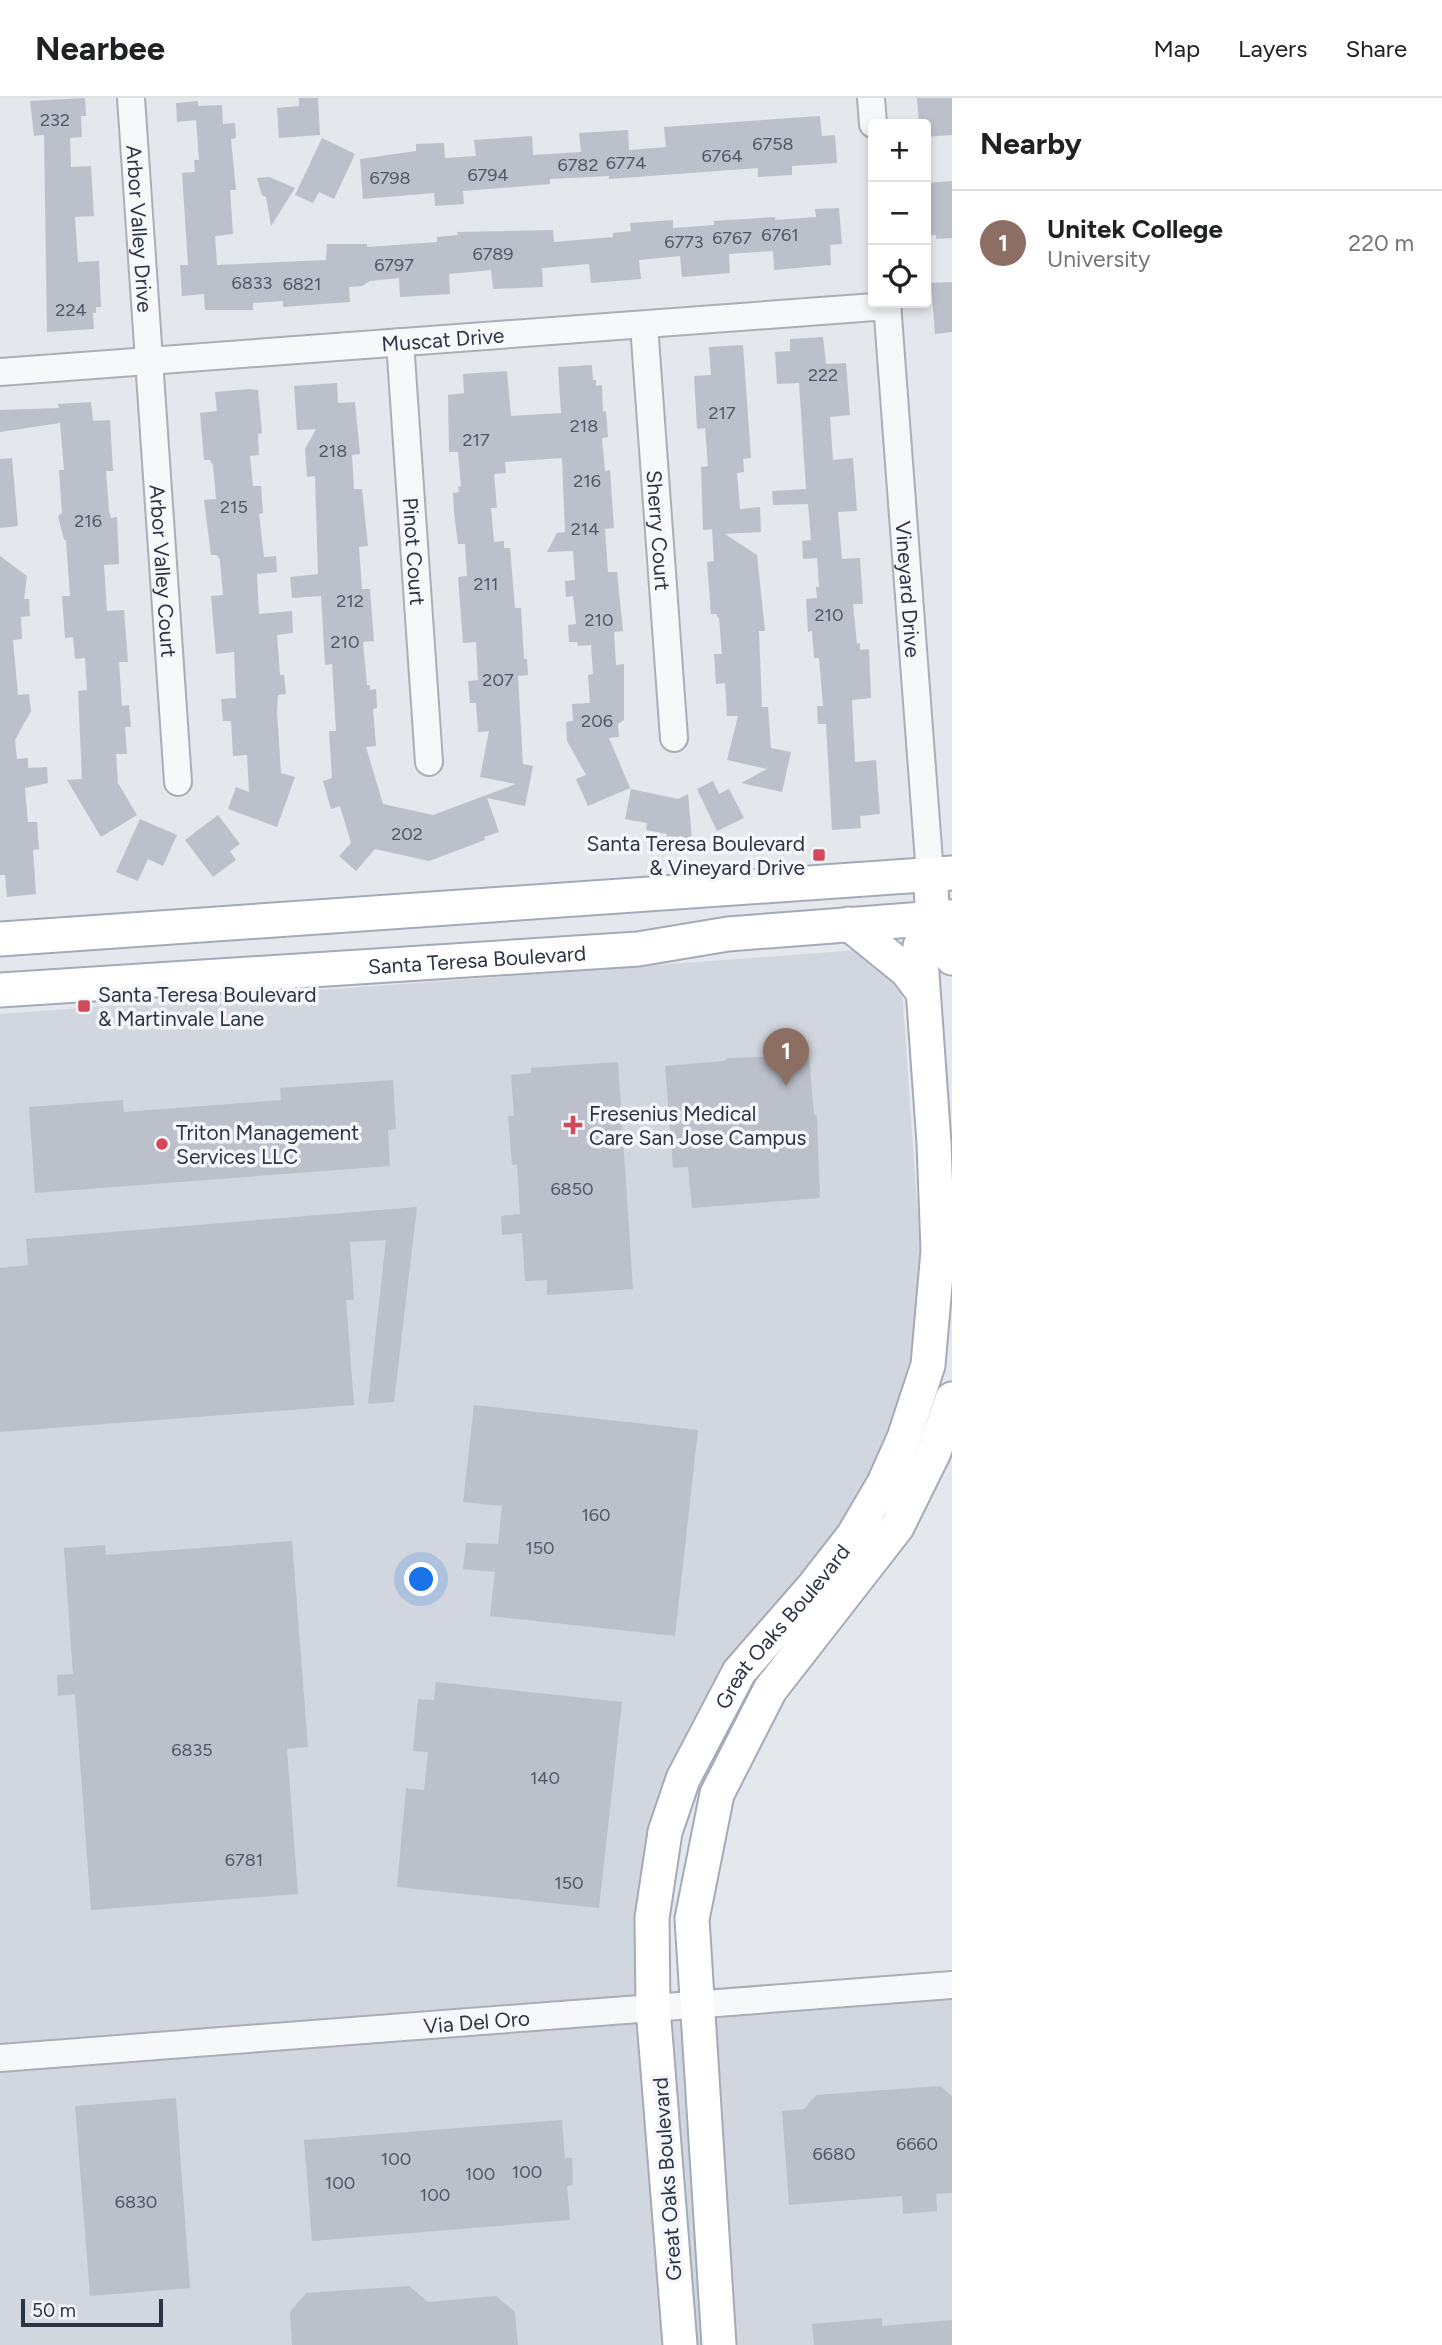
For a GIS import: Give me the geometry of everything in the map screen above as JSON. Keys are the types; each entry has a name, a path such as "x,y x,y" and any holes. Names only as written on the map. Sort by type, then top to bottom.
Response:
{"main road":[{"name":"Great Oaks Boulevard","path":"941,874 943,917 951,943 952,958"},
{"path":"0,939 941,874"},
{"name":"Great Oaks Boulevard","path":"680,2345 653,2008 652,1918 665,1832 683,1779 739,1672 814,1586 853,1536 884,1483 904,1438 928,1365 938,1251 934,1143 920,946 943,917"},
{"name":"Santa Teresa Boulevard","path":"0,990 638,948 728,934 943,917"},
{"path":"849,924 907,971 922,991"},
{"name":"Great Oaks Boulevard","path":"719,2345 692,1919 717,1794 770,1690 897,1527 934,1452 952,1399"}],"street":[{"name":"Arbor Valley Drive","path":"131,98 150,360"},
{"path":"871,98 873,119"},
{"name":"Muscat Drive","path":"0,372 644,325 868,306"},
{"name":"Vineyard Drive","path":"888,308 941,874"},
{"name":"Sherry Court","path":"644,325 674,738"},
{"name":"Pinot Court","path":"400,342 429,762"},
{"name":"Arbor Valley Court","path":"150,360 178,782"},
{"name":"Via Del Oro","path":"0,2058 952,1985"}],"shaded area":[{"path":"899,947 922,1276 902,1425 831,1541 714,1683 660,1809 638,1997 952,1990 952,2345 0,2345 0,1014"}],"building":[{"path":"85,98 86,116 81,116 82,137 70,138 71,167 91,166 94,216 75,217 78,262 99,261 101,307 96,307 96,313 93,313 94,329 47,332 44,135 34,136 30,101"},
{"path":"299,98 318,98 320,135 279,138 277,108 299,106"},
{"path":"917,98 952,98 952,135 931,137 931,119 919,119"},
{"path":"198,101 198,106 222,105 223,124 235,123 236,138 231,139 236,190 230,190 233,234 215,236 217,265 326,260 327,244 367,244 367,247 437,242 437,237 458,235 457,232 553,230 554,242 613,237 613,233 631,231 630,223 673,220 673,228 714,225 714,221 816,217 815,209 839,208 842,244 830,245 831,265 774,270 773,251 729,254 730,273 682,277 680,256 639,260 641,279 591,283 589,264 542,268 543,287 493,289 491,270 449,274 450,294 400,297 399,278 370,281 362,286 349,287 350,302 283,307 283,301 253,303 253,310 205,310 204,294 182,296 180,265 188,265 182,173 195,172 194,160 199,160 196,120 177,122 176,103"},
{"path":"820,116 822,136 835,135 837,163 792,166 792,175 758,177 758,168 609,179 609,176 550,179 550,184 463,191 464,204 435,206 434,193 363,199 360,159 416,151 416,144 444,143 445,158 476,156 474,140 532,136 533,155 581,152 579,133 628,130 629,150 666,147 664,127"},
{"path":"322,138 355,154 334,199 319,192 313,203 295,195"},
{"path":"269,177 295,188 271,226 266,197 262,195 257,178"},
{"path":"952,181 952,238 936,239 936,235 931,236 931,183"},
{"path":"952,282 952,332 935,334 931,283"},
{"path":"823,337 826,364 846,363 850,415 830,417 833,460 853,458 857,511 838,512 842,559 860,558 863,604 853,604 857,644 860,643 860,650 869,649 871,698 852,700 855,762 876,760 880,814 860,816 861,828 832,830 826,724 818,724 817,706 823,706 819,658 814,658 812,631 808,632 806,599 817,598 816,587 819,587 817,558 803,559 802,541 811,540 808,504 773,505 772,491 806,489 799,383 777,384 775,352 790,351 790,339"},
{"path":"743,345 751,458 743,459 744,472 737,473 740,509 760,507 761,532 725,534 757,555 765,631 759,631 762,707 768,707 771,748 791,752 782,792 741,783 767,769 727,760 738,716 727,716 725,683 716,684 714,654 722,654 719,619 716,614 711,614 707,562 714,561 712,529 703,530 701,467 708,466 705,428 697,429 694,376 711,375 709,347"},
{"path":"592,365 596,386 602,385 603,412 606,411 608,437 602,438 605,471 610,470 614,528 605,529 608,572 617,572 623,631 614,632 616,665 624,664 624,720 618,724 619,737 609,738 630,788 588,806 576,779 586,775 567,741 566,722 573,721 572,704 590,703 588,675 593,674 591,645 578,646 577,642 569,642 568,625 576,624 573,596 566,597 565,581 575,580 573,551 547,552 557,533 565,532 562,458 505,462 506,473 494,474 497,508 491,508 494,542 504,541 504,548 510,548 515,608 521,608 524,659 527,659 528,675 518,676 523,764 533,766 525,806 487,798 499,832 484,837 485,840 429,861 375,849 356,871 339,856 351,843 340,806 331,809 323,781 332,778 329,731 336,731 332,664 325,665 321,596 292,598 290,577 318,574 315,476 307,477 305,449 316,429 297,430 294,386 337,383 338,403 355,402 360,454 352,455 354,489 362,489 368,546 359,547 362,589 370,589 374,641 363,642 367,685 370,685 370,690 376,689 377,708 373,709 376,746 366,747 383,804 433,815 516,784 480,777 489,731 478,732 476,703 470,703 468,681 478,680 476,642 463,643 458,577 467,576 465,544 458,544 454,513 453,493 459,492 458,487 461,486 458,452 449,452 448,395 464,393 463,374 507,371 511,416 561,413 558,367"},
{"path":"258,390 262,433 258,434 259,455 250,456 253,486 261,486 263,513 259,514 264,557 276,556 277,572 257,574 259,614 292,611 293,633 277,635 280,675 284,675 286,694 278,695 277,712 281,773 295,777 277,827 228,809 236,787 249,792 247,755 233,756 231,721 223,721 221,699 236,698 234,652 216,654 211,596 223,595 220,560 217,555 211,555 204,500 216,499 213,465 210,460 204,460 200,413 217,411 215,392"},
{"path":"91,402 93,421 110,420 113,471 106,471 109,511 111,518 117,517 119,564 104,565 107,611 124,610 128,662 119,662 122,706 129,705 131,727 125,727 127,754 116,754 118,783 137,815 101,837 67,780 82,779 78,691 87,690 85,658 75,659 73,637 65,638 62,596 70,596 66,540 58,516 62,513 59,470 64,470 60,423 0,432 0,410 59,408 58,404"},
{"path":"12,458 18,526 0,528 0,459"},
{"path":"0,556 27,576 24,599 29,599 30,616 21,617 22,639 13,640 18,695 29,694 31,711 15,740 17,759 28,758 28,768 47,767 48,783 25,788 28,822 37,822 39,849 33,850 36,894 7,897 5,875 0,875"},
{"path":"713,781 719,794 729,789 744,818 717,831 697,789"},
{"path":"631,789 678,799 688,794 693,851 665,846 667,834 646,830 647,823 625,819"},
{"path":"218,815 240,844 230,851 236,860 213,877 185,840"},
{"path":"140,819 177,835 163,866 148,859 138,881 116,872"},
{"path":"809,1055 814,1114 817,1117 820,1198 692,1208 688,1167 673,1168 665,1066 724,1061 727,1058"},
{"path":"618,1062 633,1289 547,1295 547,1280 525,1281 522,1233 502,1235 501,1216 520,1214 517,1164 512,1165 508,1116 514,1116 511,1075 531,1073 531,1068"},
{"path":"393,1080 396,1129 388,1130 390,1166 35,1193 29,1107 123,1100 124,1112 281,1100 280,1088"},
{"path":"417,1207 394,1402 368,1404 386,1240 350,1242 354,1300 346,1300 354,1405 0,1432 0,1268 28,1265 26,1239"},
{"path":"474,1405 698,1430 675,1636 490,1616 495,1572 463,1569 466,1543 498,1544 502,1506 463,1502"},
{"path":"292,1541 308,1747 287,1749 298,1894 91,1910 75,1694 58,1696 57,1675 73,1674 64,1548 105,1545 106,1555"},
{"path":"436,1682 622,1702 599,1908 397,1887 406,1788 424,1790 428,1752 413,1751 418,1699 434,1700"},
{"path":"940,2086 952,2096 952,2193 936,2194 937,2211 903,2214 902,2196 789,2205 782,2111 804,2109 816,2095"},
{"path":"176,2098 190,2288 90,2296 75,2106"},
{"path":"562,2120 565,2158 572,2158 573,2185 567,2186 570,2220 312,2241 304,2140"},
{"path":"409,2286 428,2302 496,2296 515,2312 518,2345 292,2345 290,2312 306,2293"},
{"path":"882,2318 882,2326 952,2320 952,2345 814,2345 812,2324"}],"place":[{"name":"Santa Teresa Boulevard & Vineyard Drive","path":"819,855"},
{"name":"Santa Teresa Boulevard & Martinvale Lane","path":"84,1006"},
{"name":"Unitek College","path":"786,1086"},
{"name":"Fresenius Medical Care San Jose Campus","path":"573,1125"},
{"name":"Triton Management Services LLC","path":"162,1144"}]}
